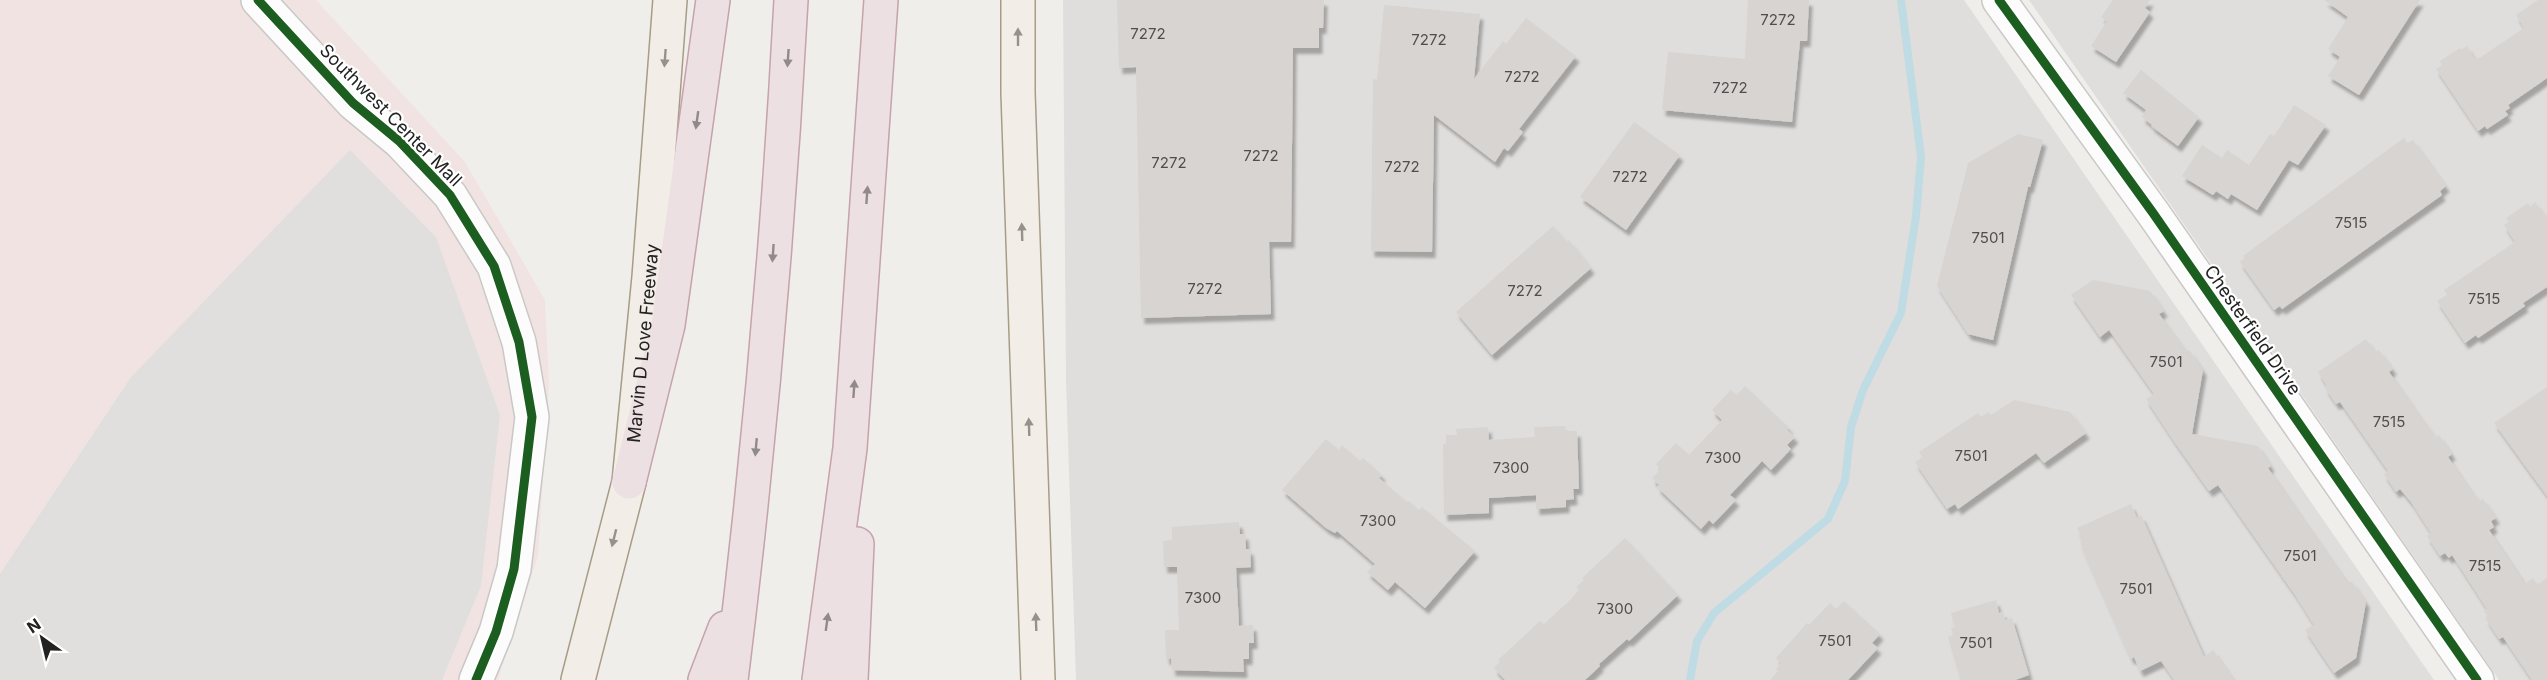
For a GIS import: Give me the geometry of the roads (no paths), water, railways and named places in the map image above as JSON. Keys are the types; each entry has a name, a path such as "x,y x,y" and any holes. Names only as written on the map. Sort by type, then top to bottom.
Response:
{"highway":[{"path":"628,482 668,325 713,0"},
{"path":"731,680 744,578 772,270 791,0"},
{"path":"819,680 850,448 881,0"},
{"path":"850,448 861,488 851,680"},
{"path":"705,680 744,578"}],"main road":[{"name":"Marvin D Love Freeway","path":"579,680 628,482 649,277 670,0"},
{"path":"1018,0 1018,105 1038,680"}],"street":[{"name":"Southwest Center Mall","path":"258,0 353,104 399,141 450,195 494,266 519,342 532,417 514,569 496,632 476,680"},
{"name":"Chesterfield Drive","path":"1999,0 2153,213 2476,680"}],"waterway":[{"path":"1690,680 1697,641 1714,613 1828,519 1845,481 1851,427 1863,390 1901,313 1916,216 1921,157 1901,0"}]}
